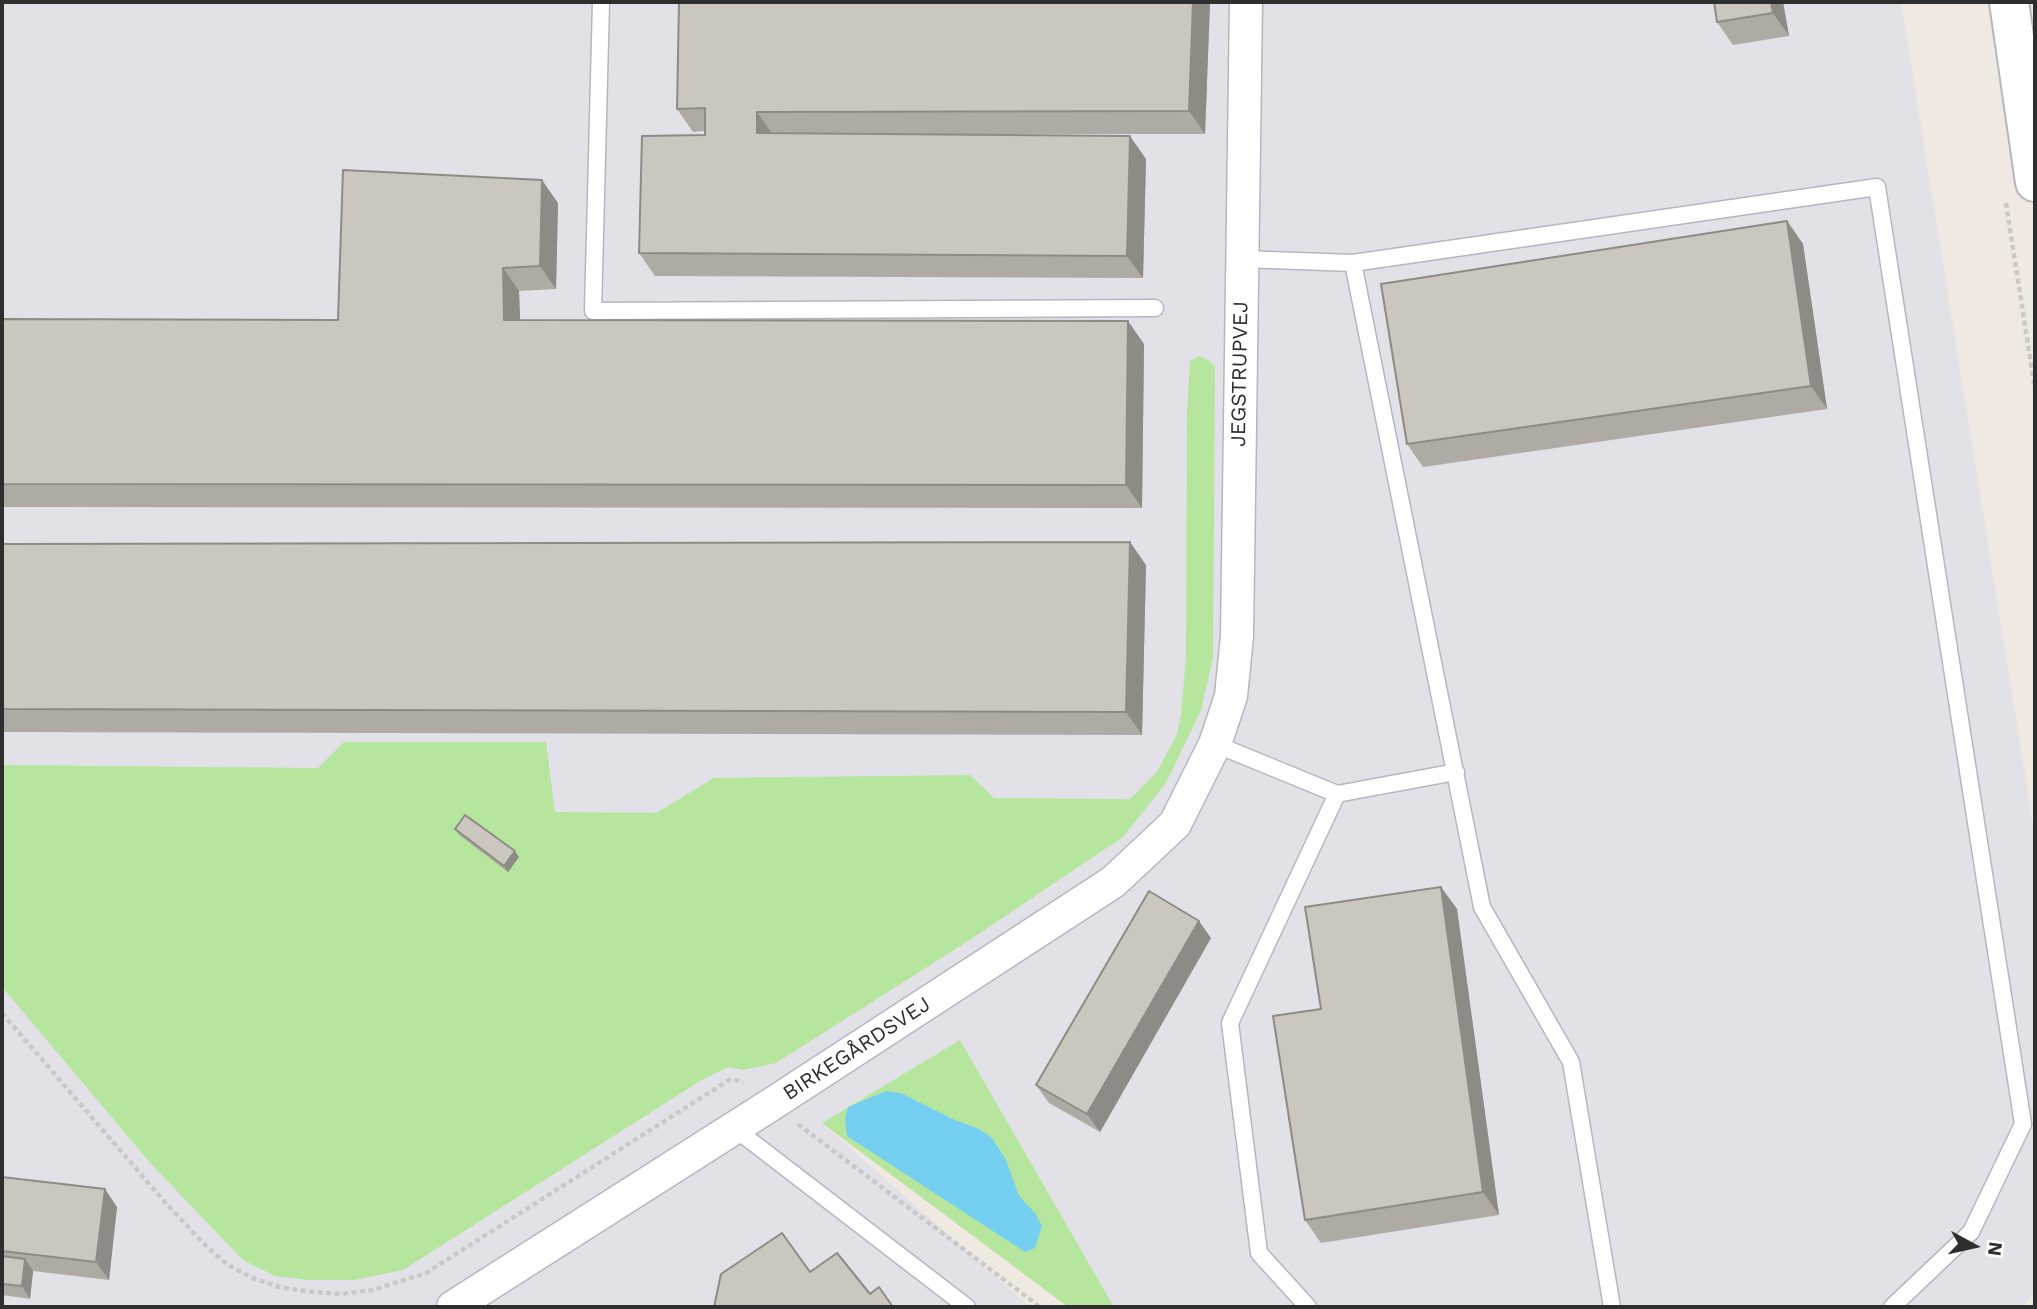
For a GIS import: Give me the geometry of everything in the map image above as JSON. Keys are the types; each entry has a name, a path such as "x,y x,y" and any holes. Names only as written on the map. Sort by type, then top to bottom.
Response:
{"main road":[{"path":"2009,2 2035,182"}],"street":[{"name":"JEGSTRUPVEJ","path":"1215,744 1231,696 1237,636 1246,2"},
{"name":"BIRKEGÅRDSVEJ","path":"453,1307 1113,882 1175,824 1215,744"}],"lane":[{"path":"601,2 593,311 1155,309"},
{"path":"1242,260 1353,263 1877,187 2023,1124 1971,1232 1892,1307"},
{"path":"1353,263 1482,906 1571,1062 1612,1307"},
{"path":"1215,744 1336,794 1456,772"},
{"path":"1308,1307 1259,1253 1230,1023 1336,794"},
{"path":"734,1128 967,1307"}],"path":[{"path":"2,1013 154,1191 207,1247 228,1265 279,1287 340,1294 373,1290 426,1272 729,1080 737,1080 1040,1307"}],"shaded area":[{"path":"2,2 1901,2 2035,837 2035,1292 2022,1307 1114,1307 960,1040 822,1123 1030,1307 2,1307"}],"green space":[{"path":"1199,356 1210,361 1215,367 1213,658 1201,710 1166,783 1123,837 968,941 776,1063 743,1070 728,1067 700,1081 403,1270 354,1280 309,1280 275,1276 243,1260 152,1165 2,987 2,765 318,768 344,742 546,742 555,812 656,813 714,778 970,775 994,798 1130,799 1157,772 1177,734 1181,714 1186,658 1187,412 1190,361"},
{"path":"960,1040 1114,1307 1068,1307 822,1123"}],"water":[{"path":"886,1091 901,1093 979,1129 992,1138 1006,1160 1019,1196 1035,1213 1042,1226 1035,1248 1025,1252 847,1136 845,1119 848,1107"}],"building":[{"path":"679,2 1193,2 1189,111 757,112 757,133 1130,136 1127,256 639,253 642,136 705,135 705,108 677,109"},
{"path":"1714,2 1771,2 1773,13 1717,22"},
{"path":"343,170 542,180 540,266 503,268 504,320 1128,321 1126,485 2,484 2,319 338,320"},
{"path":"1787,221 1811,386 1407,444 1381,284"},
{"path":"1130,542 1126,712 2,709 2,544"},
{"path":"465,815 515,851 504,866 455,829"},
{"path":"1441,887 1483,1192 1305,1220 1273,1016 1321,1009 1305,907"},
{"path":"1149,891 1199,921 1087,1114 1036,1085"},
{"path":"2,1177 105,1189 96,1262 2,1251"},
{"path":"782,1233 810,1272 837,1253 870,1294 879,1287 893,1307 714,1307 721,1274"},
{"path":"2,1256 25,1259 22,1286 2,1284"}]}
